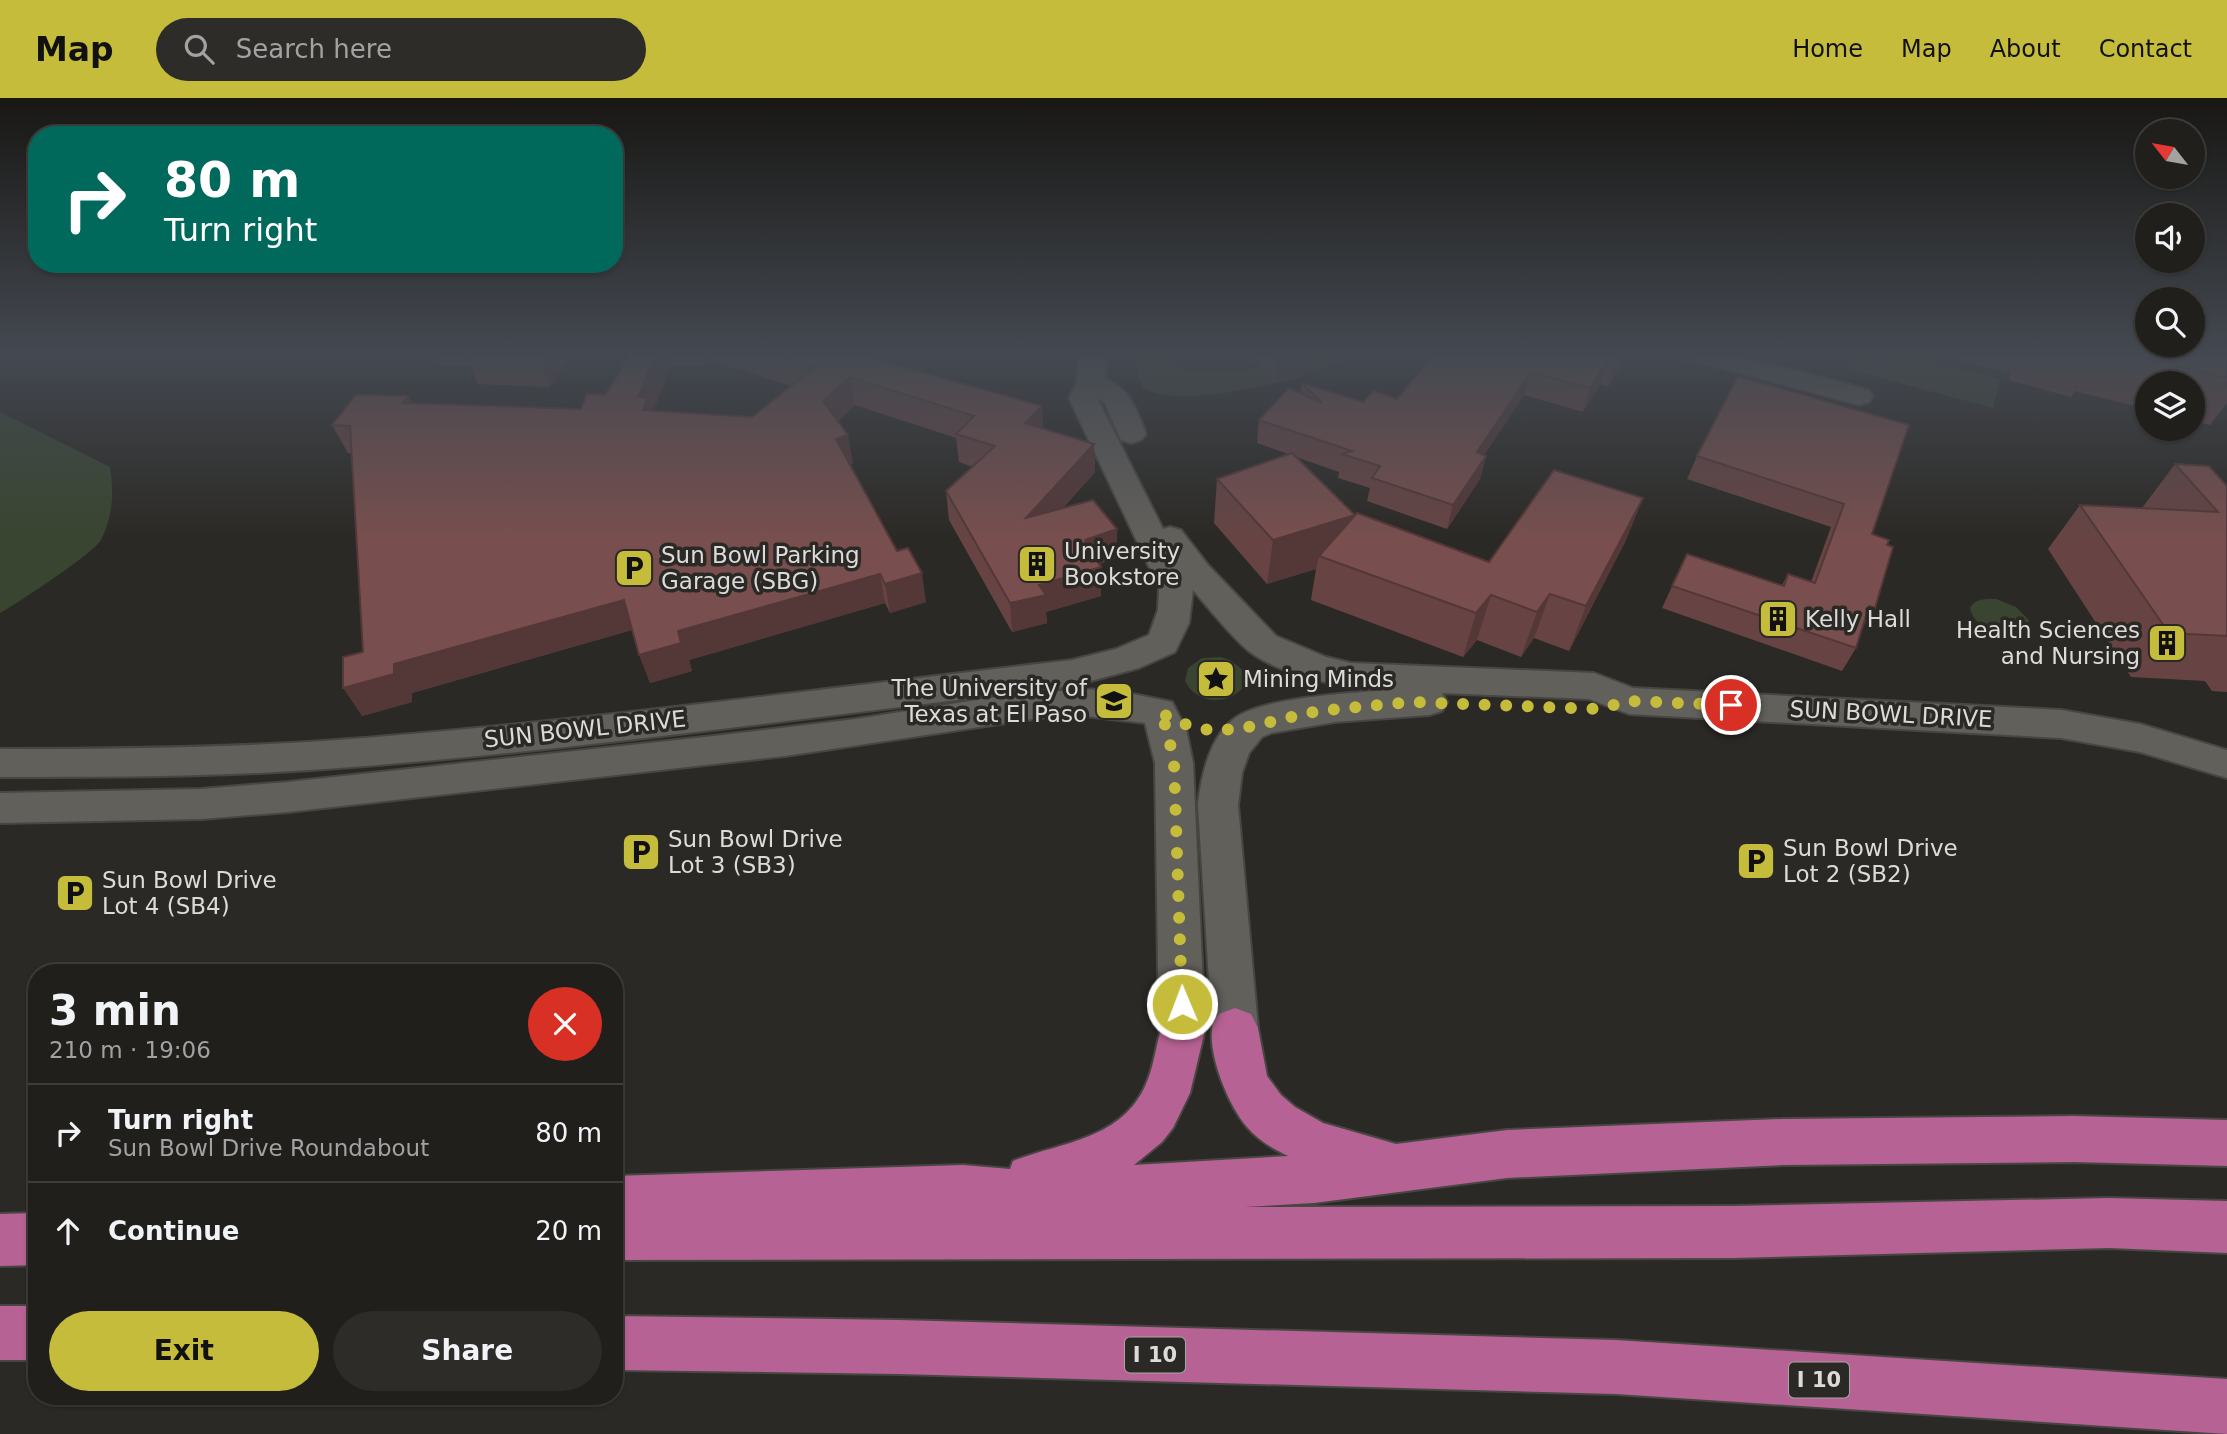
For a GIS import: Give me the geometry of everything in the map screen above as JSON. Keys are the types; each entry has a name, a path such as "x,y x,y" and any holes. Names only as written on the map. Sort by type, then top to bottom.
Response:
{"highway":[{"path":"1235,1028 1240,1064 1252,1095 1269,1116 1297,1137 1333,1152 1402,1167"},
{"path":"963,1190 1062,1173 1125,1144 1157,1111 1174,1072 1182,1030"},
{"path":"623,1201 963,1190 1031,1195 1314,1179 1507,1154 1783,1142 2074,1139 2227,1143"},
{"path":"623,1234 1720,1232 2109,1223 2227,1227"},
{"path":"0,1240 28,1239"},
{"path":"0,1333 28,1333"},
{"name":"I 10","path":"623,1343 899,1347 1616,1367 2227,1407"}],"street":[{"path":"1090,415 1176,588 1175,614 1163,643"},
{"path":"1124,415 1131,434"},
{"path":"1151,481 1154,507 1180,553 1221,601 1280,661 1287,684 1279,705 1270,715 1251,726 1234,748 1223,769 1218,805 1235,1028"},
{"path":"1182,1030 1174,763 1167,729 1148,697 1143,685 1143,674 1152,652 1163,643 1187,632 1218,629 1249,637 1264,645"},
{"name":"SUN BOWL DRIVE","path":"0,762 90,764 266,758 535,735 1072,673 1126,659 1163,643"},
{"name":"SUN BOWL DRIVE","path":"1264,645 1317,668 1351,676 1594,686 1629,701 2061,724 2140,738 2227,764"},
{"name":"SUN BOWL DRIVE","path":"0,808 201,804 288,797 859,733 1066,701 1118,703 1159,712"},
{"path":"1159,712 1196,728 1228,730 1318,711 1410,702 1599,709 1629,701"}],"green space":[{"path":"0,415 7,415 110,467 112,495 108,522 101,540 85,556 0,613"},
{"path":"1996,599 2016,607 2029,620 2028,631 2012,636 2003,635 1978,623 1970,608 1972,605 1981,600"},
{"path":"1221,657 1230,660 1244,671 1244,686 1238,693 1222,700 1197,695 1185,681 1188,668 1202,658"}],"building":[{"name":"Sun Bowl Parking Garage (SBG)","path":"340,415 834,415 848,435 836,439 897,551 908,548 922,573 885,584 880,574 678,631 681,643 639,655 624,600 394,664 394,674 343,688 343,657 363,652 350,426 332,425"},
{"name":"Sun Bowl Parking Garage (SBG)","path":"972,415 1033,415 1025,423 1094,444 1026,518 1093,500 1117,529 1085,540 1101,567 1039,585 1046,595 1010,603 946,491 995,446 956,434 974,416"},
{"path":"1263,415 1502,415 1477,452 1486,456 1453,505 1372,478 1380,466 1342,454 1352,451 1259,420"},
{"path":"1718,415 1875,415 1909,425 1872,534 1889,540 1887,545 1893,547 1875,608 1869,606 1856,648 1672,586 1687,554 1784,586 1788,574 1815,583 1844,504 1697,456"},
{"path":"1292,453 1355,515 1273,540 1217,479"},
{"path":"2175,464 2209,466 2227,486 2227,636 2169,633 2080,505 2218,512"},
{"path":"1554,470 1643,498 1586,606 1550,594 1537,612 1491,595 1476,613 1319,556 1357,513 1489,562"}],"place":[{"name":"University Bookstore","path":"1037,564"},
{"name":"Sun Bowl Parking Garage (SBG)","path":"634,568"},
{"name":"Kelly Hall","path":"1778,619"},
{"name":"Health Sciences and Nursing","path":"2167,643"},
{"name":"Mining Minds","path":"1216,679"},
{"name":"The University of Texas at El Paso","path":"1114,701"},
{"name":"Sun Bowl Drive Lot 3 (SB3)","path":"641,852"},
{"name":"Sun Bowl Drive Lot 2 (SB2)","path":"1756,861"},
{"name":"Sun Bowl Drive Lot 4 (SB4)","path":"75,893"}],"route":[{"path":"1182,1004 1174,763 1167,729 1159,712 1181,723 1212,731 1244,728 1318,711 1410,702 1599,709 1629,701 1731,705"}]}
